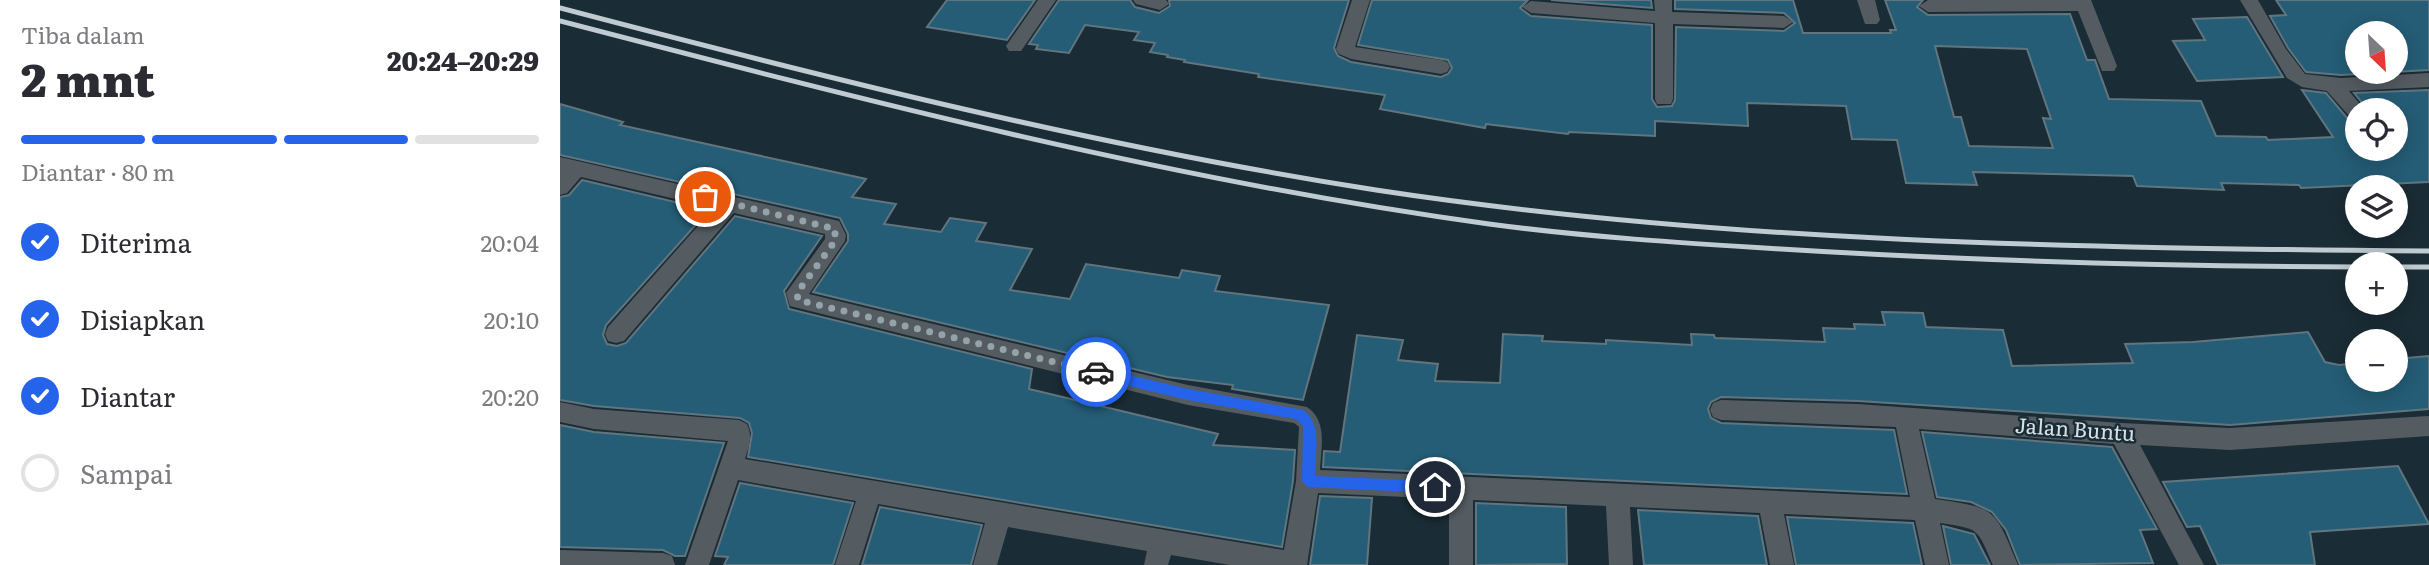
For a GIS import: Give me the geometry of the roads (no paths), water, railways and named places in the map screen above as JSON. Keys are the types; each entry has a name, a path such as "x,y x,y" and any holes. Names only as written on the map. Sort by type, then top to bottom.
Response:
{"street":[{"path":"1014,46 1047,0"},
{"path":"1361,0 1345,50 1441,67"},
{"path":"1866,0 1871,20"},
{"path":"2249,0 2294,74 2305,82 2332,84 2429,80"},
{"path":"1928,6 2083,3 2108,66"},
{"path":"1531,7 1664,9 1784,22"},
{"path":"1664,9 1664,99"},
{"path":"2332,84 2345,99"},
{"path":"560,187 568,168 835,229 835,241 797,293 798,300 1188,395 1299,414 1310,426 1308,481 1295,564 1159,553 1000,514 872,490 730,468"},
{"path":"616,334 730,203"},
{"name":"Jalan Buntu","path":"1721,410 1905,418 2230,439 2429,426"},
{"path":"560,412 594,419 736,429 741,434 697,565"},
{"path":"1905,418 1937,565"},
{"path":"2121,434 2187,555"},
{"path":"1308,481 1923,509 1979,517 1989,528 2006,565"},
{"path":"1461,489 1461,565"},
{"path":"847,565 872,490"},
{"path":"1617,495 1621,565"},
{"path":"1770,502 1782,565"},
{"path":"985,565 1000,514"},
{"path":"560,562 663,565"}],"railway":[{"path":"560,8 966,110 1068,132 1273,173 1507,208 1770,232 1901,239 2165,248 2429,251"},
{"path":"560,21 906,109 1138,162 1371,206 1489,224 1635,239 1925,257 2345,267"},
{"path":"2408,267 2429,267"}]}
